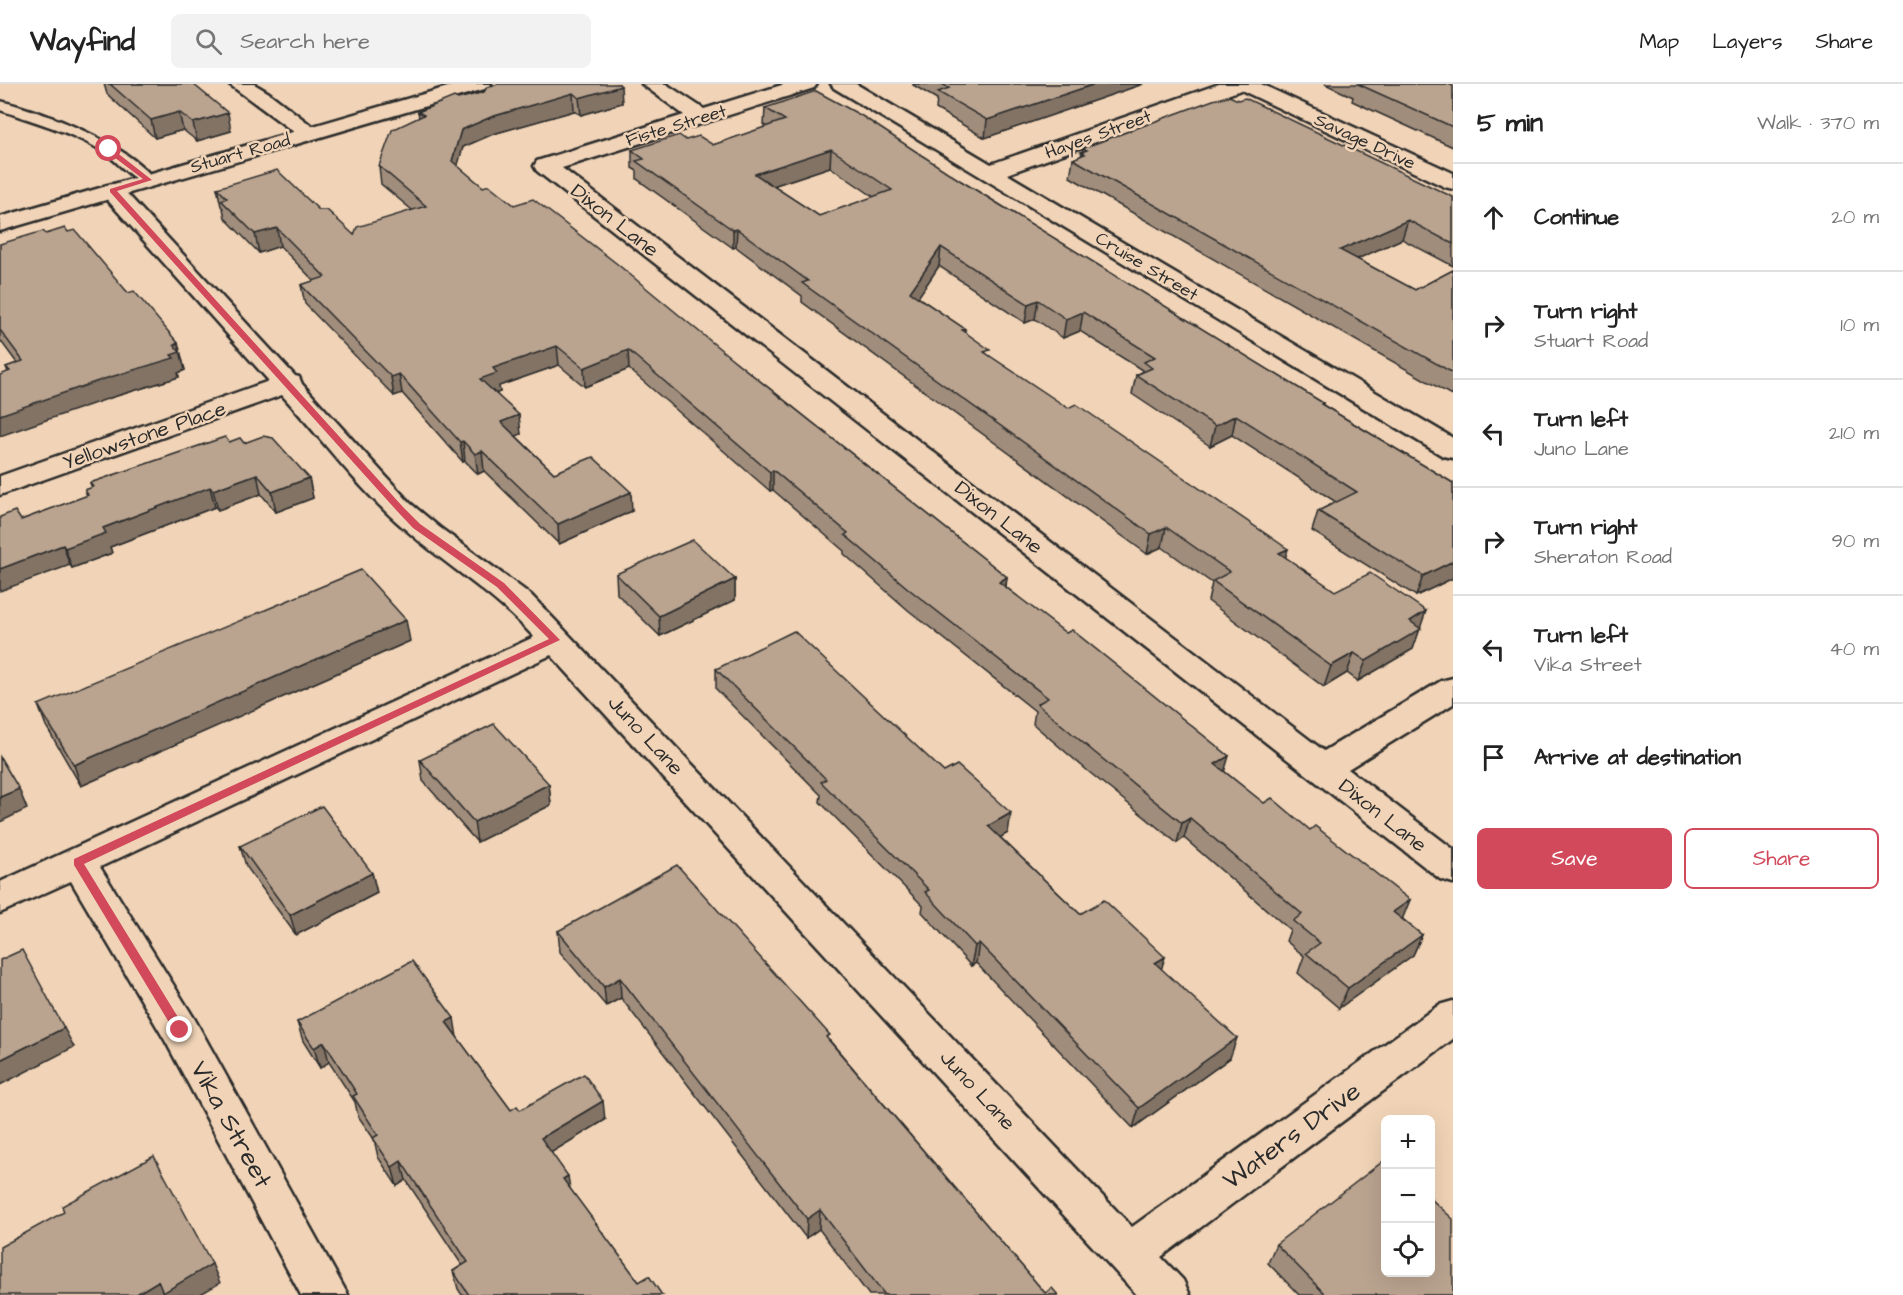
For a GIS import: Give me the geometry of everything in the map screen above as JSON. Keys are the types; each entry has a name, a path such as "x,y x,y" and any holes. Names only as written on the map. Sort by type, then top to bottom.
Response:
{"street":[{"path":"238,84 262,97 310,133"},
{"path":"652,84 702,118"},
{"name":"Fiste Street","path":"545,166 807,84"},
{"name":"Cruise Street","path":"841,84 1453,450"},
{"name":"Hayes Street","path":"991,172 1239,84"},
{"name":"Savage Drive","path":"1244,84 1453,182"},
{"name":"Stuart Road","path":"0,224 475,85"},
{"name":"Dixon Lane","path":"545,166 1453,869"},
{"name":"Juno Lane","path":"112,190 416,526 501,585 555,640 1167,1295"},
{"name":"Yellowstone Place","path":"0,486 289,383"},
{"path":"0,898 555,640"},
{"path":"1323,768 1453,689"},
{"name":"Vika Street","path":"78,862 180,1030 326,1295"},
{"name":"Waters Drive","path":"1130,1254 1453,1017"}],"lane":[{"path":"0,105 68,129 109,149 148,180"}],"building":[{"path":"110,84 193,84 228,113 193,123 179,112 151,120"},
{"path":"498,84 619,84 621,86 579,98 573,93 491,117 461,130 452,161 483,187 489,185 514,205 533,199 616,263 736,362 1007,577 999,582 1066,633 1072,630 1229,756 1215,764 1264,803 1272,798 1310,830 1315,826 1410,900 1393,912 1422,935 1348,988 1306,953 1320,943 1293,921 1302,914 1190,818 1182,823 1094,752 1037,704 1048,698 910,590 845,535 848,533 773,470 770,472 628,350 584,368 557,346 493,368 497,373 480,379 519,415 501,422 554,473 593,457 631,492 558,524 482,451 475,454 463,441 460,442 399,374 391,377 301,285 325,277 277,228 255,234 221,200 227,198 217,188 277,170 319,210 327,210 354,235 357,227 426,206 379,166 392,130 424,115 418,112 454,97 458,99 484,92 487,87"},
{"path":"942,84 1095,84 987,120 938,92 949,88"},
{"path":"1358,84 1448,84 1453,86 1453,127"},
{"path":"816,91 862,116 961,181 1453,483 1453,561 1423,576 1318,511 1357,492 1236,415 1215,426 1136,375 1152,368 1144,362 1155,357 1083,312 1066,319 1038,300 1028,304 941,247 910,292 965,329 962,330 990,350 984,352 1068,408 1076,404 1288,549 1279,553 1335,591 1370,573 1426,611 1410,621 1421,629 1366,661 1354,653 1331,666 1213,581 1230,572 1166,527 1151,534 802,283 808,281 737,229 733,230 636,161 644,159 632,150 679,135 686,140 699,136 713,145 785,120 765,108","holes":["831,149 892,190 819,216 755,174"]},
{"path":"1229,96 1238,100 1245,98 1453,197 1453,244 1408,220 1340,250 1415,290 1453,270 1453,373 1073,159 1085,154 1081,152 1087,150 1083,148"},
{"path":"65,228 68,232 75,230 128,293 134,291 178,343 174,345 180,352 171,355 174,358 104,379 0,415 0,375 10,371 6,367 23,361 0,330 0,244 43,231 46,234"},
{"path":"263,436 273,438 309,478 272,492 257,474 213,490 210,487 103,528 106,533 65,548 63,545 0,569 0,517 15,511 21,520 88,495 85,490 93,487 90,483 225,437 229,442 240,438 244,443"},
{"path":"693,540 735,579 659,616 616,574"},
{"path":"361,570 406,620 74,765 38,705"},
{"path":"794,631 944,772 957,765 1011,813 988,826 1080,914 1104,900 1165,957 1155,963 1237,1038 1139,1108 979,943 975,946 925,892 929,890 821,782 826,779 716,669"},
{"path":"494,724 549,784 474,822 420,760"},
{"path":"0,757 19,789 0,797"},
{"path":"322,806 372,873 290,915 240,846"},
{"path":"677,865 830,1035 826,1037 1045,1293 1052,1288 1058,1295 885,1295 820,1210 807,1219 620,978 604,987 558,931"},
{"path":"22,950 64,1028 0,1060 0,960"},
{"path":"412,961 454,1018 446,1022 511,1110 517,1106 520,1110 584,1074 603,1101 541,1138 568,1176 563,1179 639,1282 649,1276 662,1295 469,1295 453,1271 468,1262 401,1161 392,1167 373,1138 378,1135 353,1096 357,1094 324,1042 314,1048 297,1022"},
{"path":"154,1156 212,1264 163,1293 158,1281 135,1295 0,1295 0,1247 64,1212 62,1206"},
{"path":"1381,1163 1381,1277 1435,1277 1435,1203 1453,1219 1453,1295 1326,1295 1276,1244"}],"route":[{"path":"109,149 148,180 112,190 289,383 400,509 416,526 501,585 555,640 78,862 180,1030"}]}
